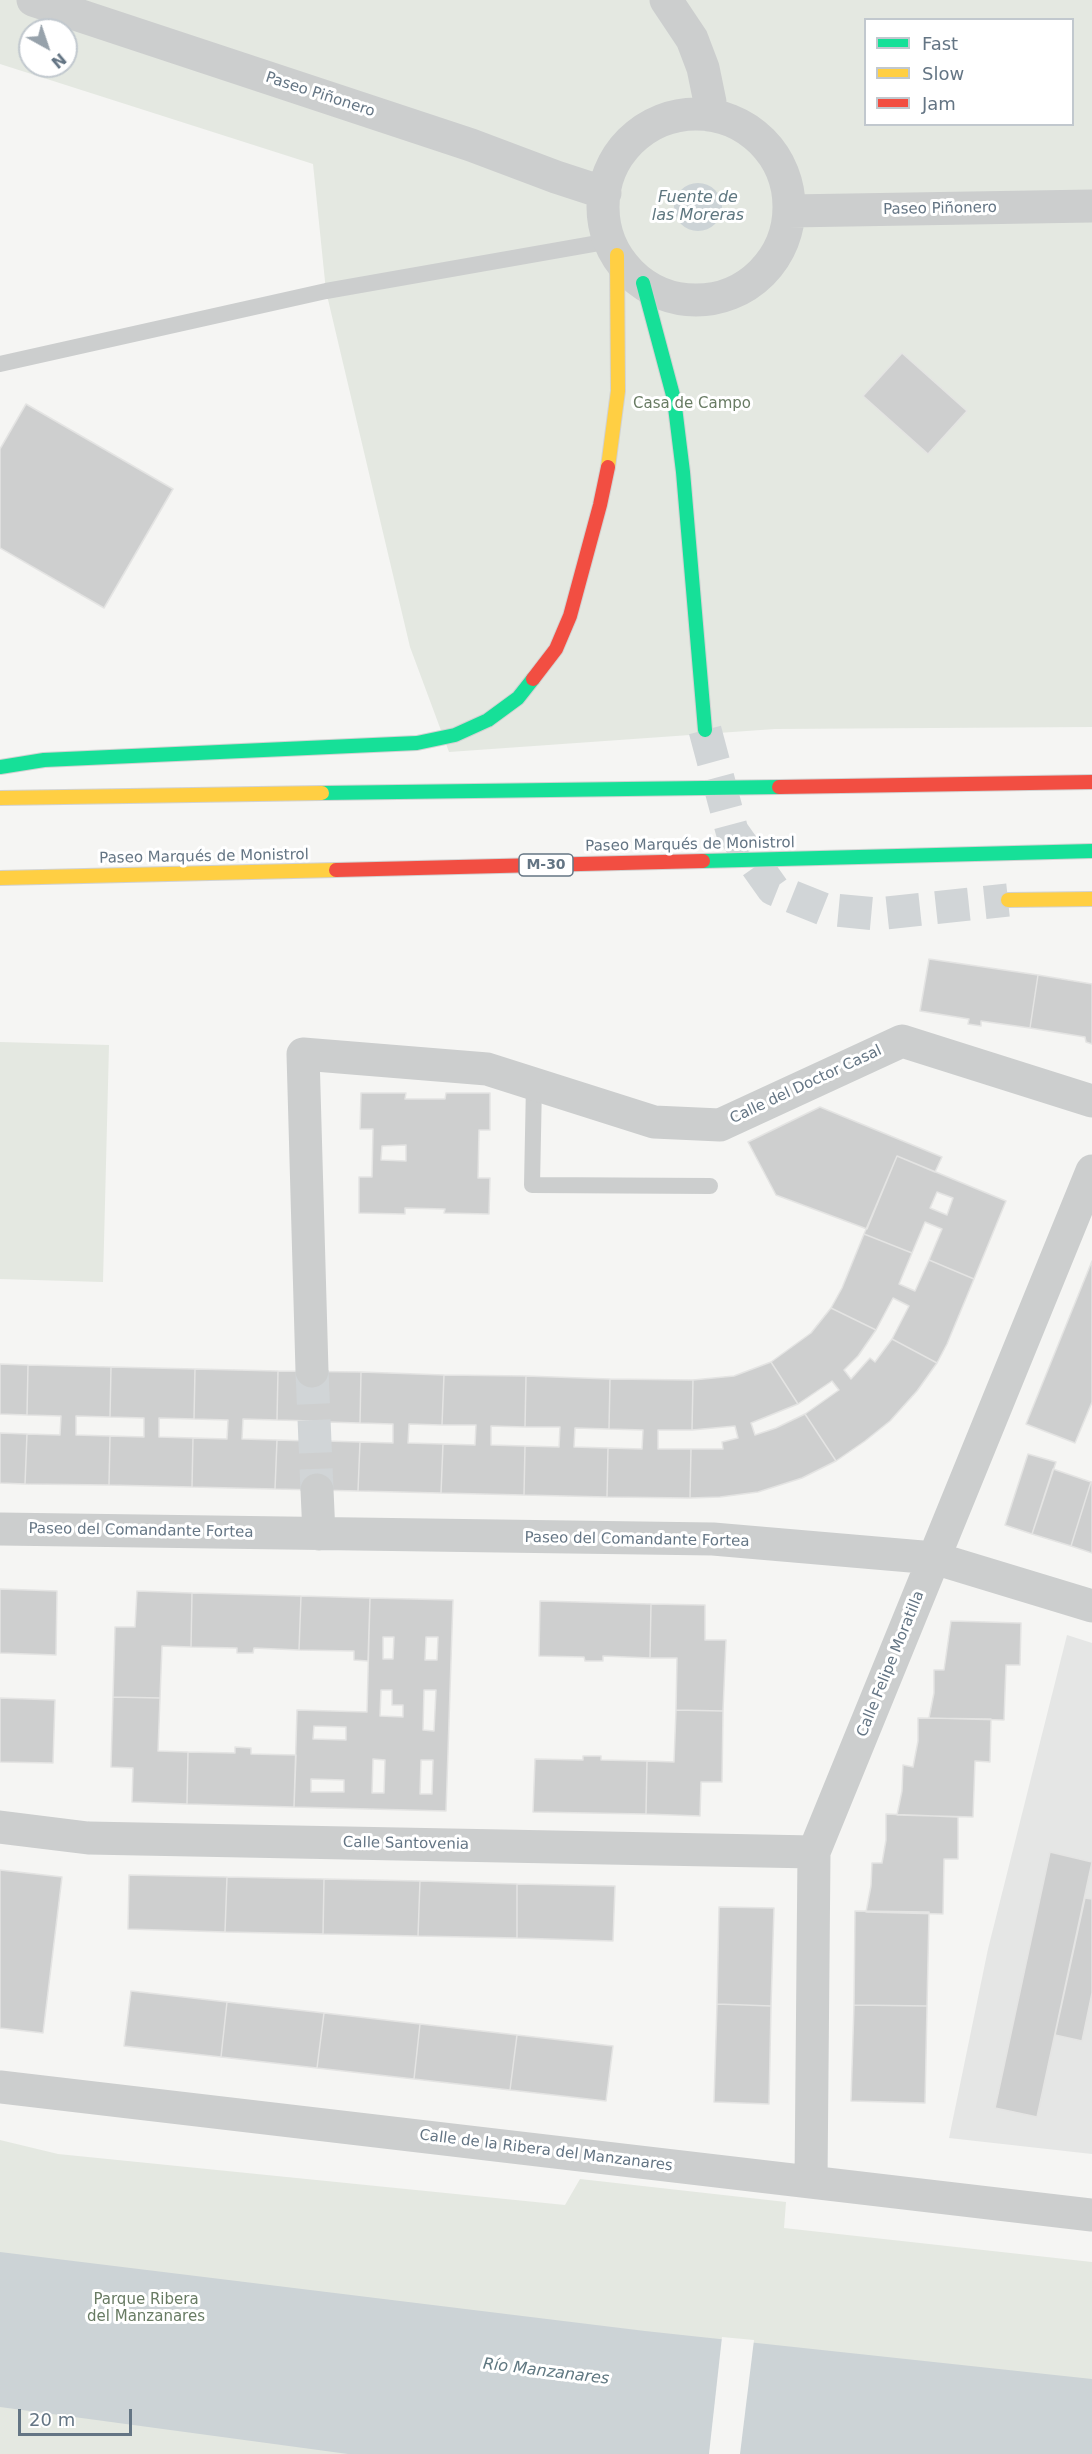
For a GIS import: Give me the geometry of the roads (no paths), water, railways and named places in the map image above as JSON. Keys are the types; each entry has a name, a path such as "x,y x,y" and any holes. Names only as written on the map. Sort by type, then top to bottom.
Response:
{"highway":[{"path":"0,767 44,760 417,743 455,735 488,720 518,698 556,649 570,616 600,505 611,452 618,391 613,248"},
{"path":"643,283 674,399 683,472 705,730"},
{"path":"0,798 1092,782"},
{"name":"Paseo Marqués de Monistrol","path":"0,878 1092,851"},
{"path":"1008,900 1092,899"}],"street":[{"name":"Paseo Piñonero","path":"33,0 471,145 605,193"},
{"path":"666,0 692,39 703,68 710,102 709,115"},
{"path":"709,115 738,124 763,141 783,174 789,196 789,211 784,239 770,264 760,274 737,290 711,299 696,300 669,296 643,283 629,270 613,248 604,219 605,193 614,164 622,151 644,130 675,117 709,115"},
{"name":"Paseo Piñonero","path":"789,211 1092,206"},
{"name":"Calle del Doctor Casal","path":"312,1371 303,1054 487,1070 654,1122 720,1125 902,1041 1092,1101"},
{"name":"Calle Felipe Moratilla","path":"811,2181 814,1852 1092,1171"},
{"path":"317,1490 319,1534"},
{"name":"Paseo del Comandante Fortea","path":"0,1529 713,1539 934,1558 1092,1606"},
{"name":"Calle Santovenia","path":"0,1827 88,1838 814,1852"},
{"name":"Calle de la Ribera del Manzanares","path":"0,2087 1092,2215"}],"lane":[{"path":"0,364 326,291 613,248"},
{"path":"534,1084 532,1185 710,1186"}],"water":[{"name":"Fuente de las Moreras","path":"693,183 703,183 715,190 722,202 722,212 715,224 703,231 693,231 678,220 674,212 674,202 685,187"},
{"name":"Río Manzanares","path":"0,2252 645,2331 1092,2379 1092,2454 348,2454 0,2407"}],"tunnel":[{"path":"705,730 732,831 773,889 823,909 877,914 1008,900"},
{"path":"312,1371 317,1490"}],"park label":[{"name":"Casa de Campo","path":"692,404"},
{"name":"Parque Ribera del Manzanares","path":"146,2308"}]}
